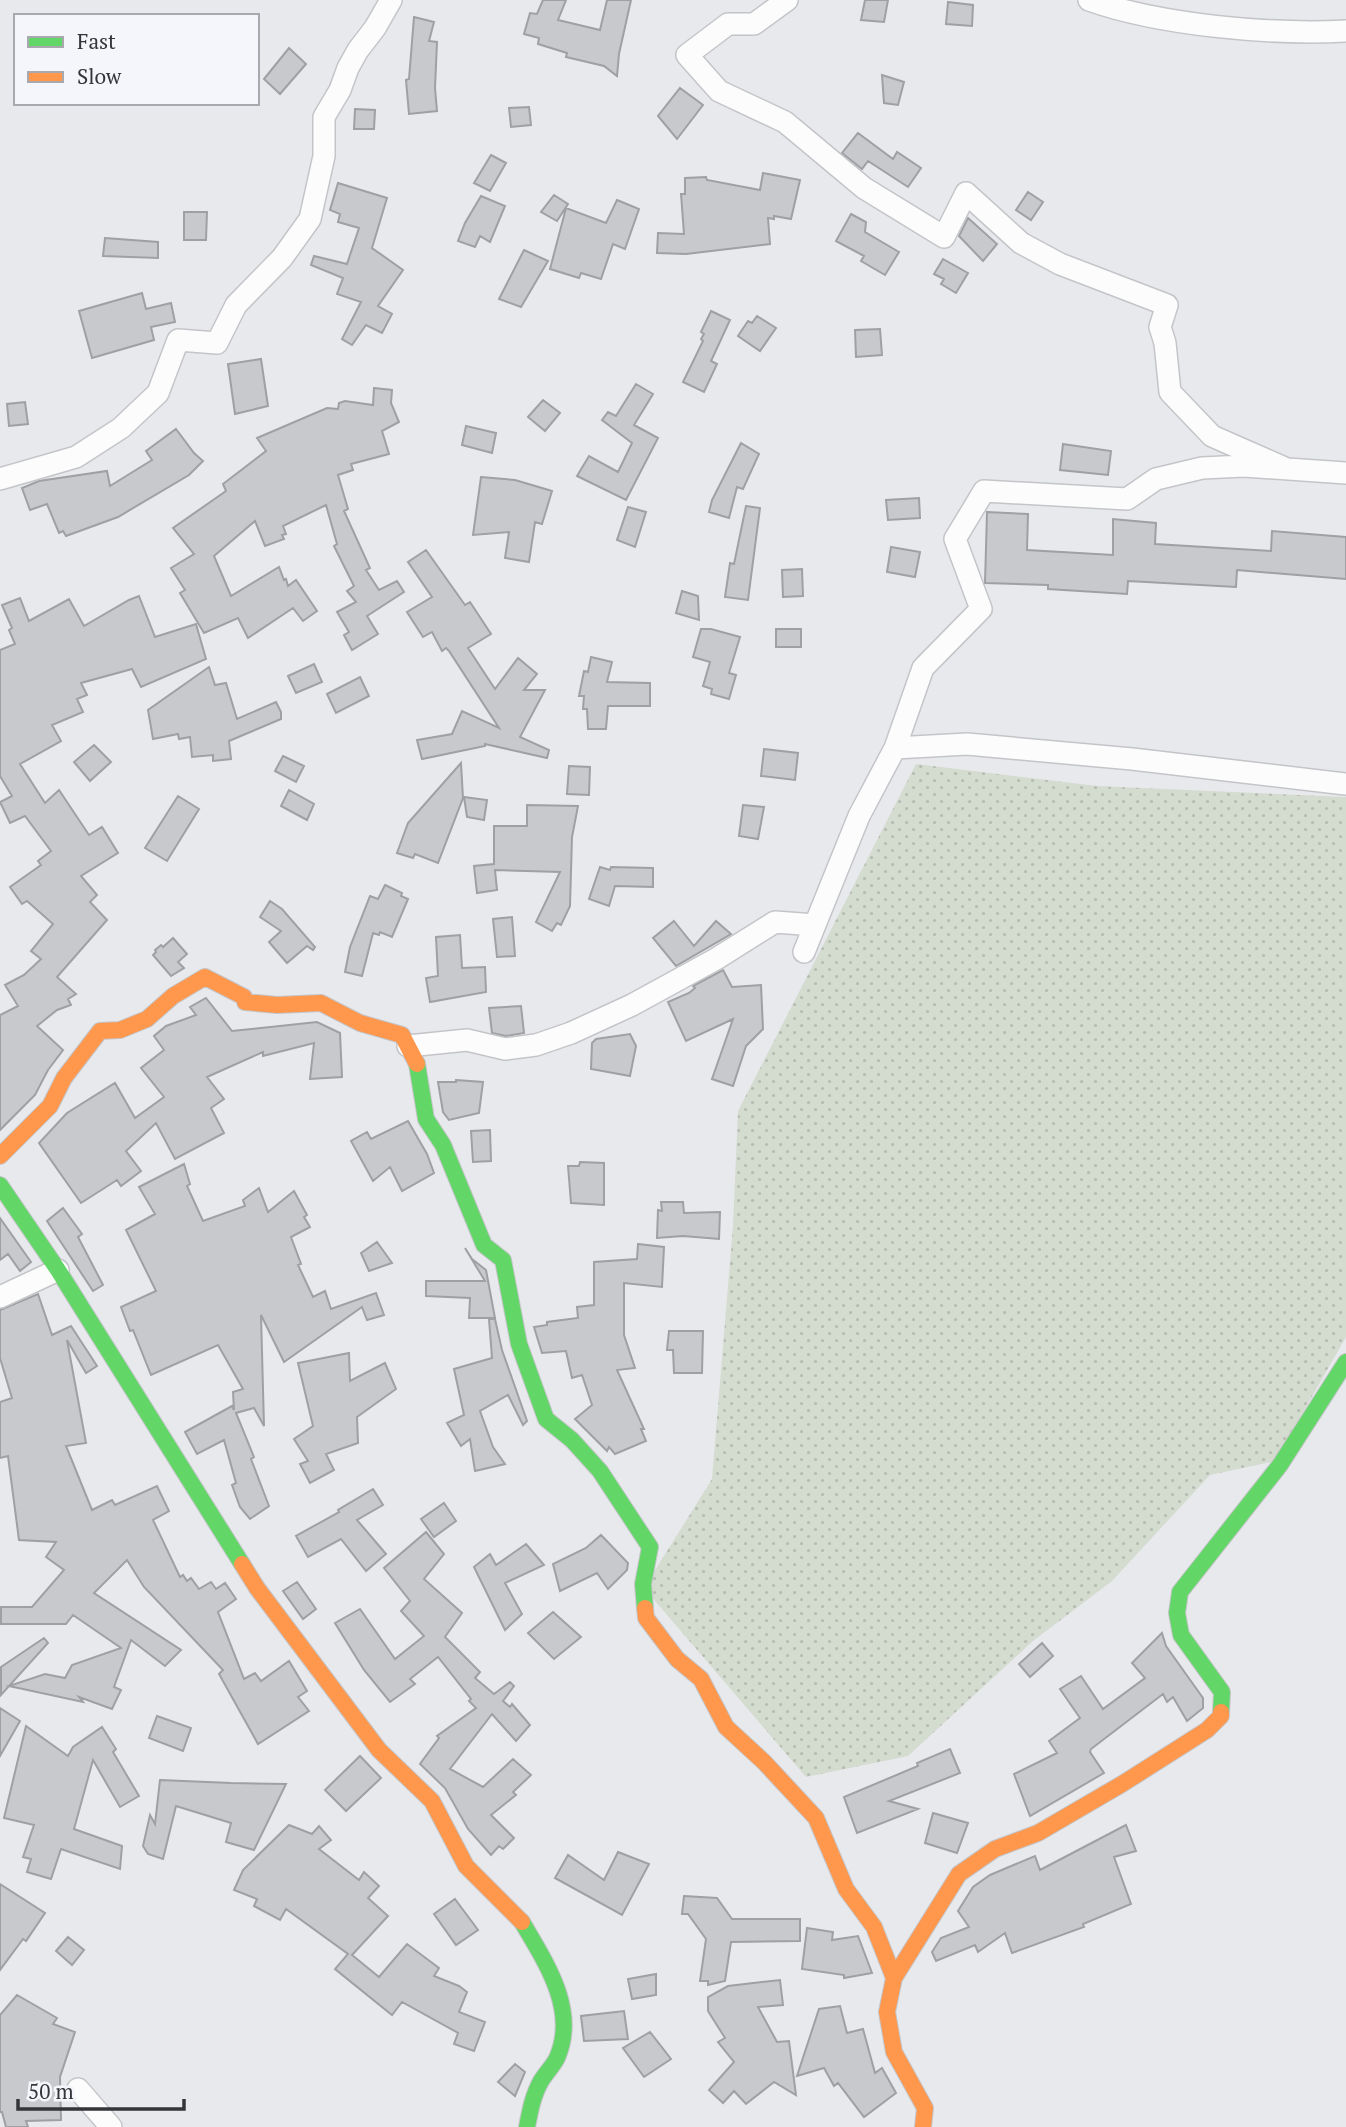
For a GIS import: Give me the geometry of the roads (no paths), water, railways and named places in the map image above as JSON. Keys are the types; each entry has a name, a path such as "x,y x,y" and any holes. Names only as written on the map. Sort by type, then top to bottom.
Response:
{"street":[{"path":"0,479 76,457 121,428 158,393 178,340 217,343 236,305 282,258 310,219 324,156 324,117 358,50 391,0"},
{"path":"787,0 754,24 728,24 687,55 719,91 785,122 864,188 944,237 966,193 1021,243 1060,264 1167,305 1160,327 1165,344 1170,392 1212,436 1287,469"},
{"path":"1089,0 1193,24 1262,29 1346,30"},
{"path":"804,952 859,816 895,748 923,668 981,609 954,539 984,491 1127,499 1156,479 1202,468 1244,466 1346,473"},
{"path":"895,748 967,744 1132,759 1346,784"},
{"path":"408,1046 467,1040 505,1049 536,1045 571,1033 632,1005 716,959 775,922 815,925"},
{"path":"0,1156 50,1106 64,1078 100,1031 120,1030 148,1019 173,996 205,977 244,997 245,1002 277,1005 321,1003 360,1023 402,1035 416,1061 426,1119 443,1145 484,1245 503,1260 519,1344 546,1419 572,1440 600,1471 650,1546 643,1584 646,1618 677,1659 701,1679 726,1727 764,1762 816,1818 846,1889 874,1927 894,1978"},
{"path":"0,1185 58,1270 257,1588 380,1749 432,1801 466,1866 521,1920 545,1962 562,2000 564,2036 556,2060 541,2081 530,2108 527,2127"},
{"path":"0,1297 58,1270"},
{"path":"923,2127 925,2108 894,2052 887,2012 894,1978 959,1874 995,1849 1038,1833 1122,1784 1207,1730 1220,1716 1222,1692 1181,1634 1177,1614 1180,1592 1280,1465 1346,1362"},
{"path":"78,2089 111,2127"}]}
